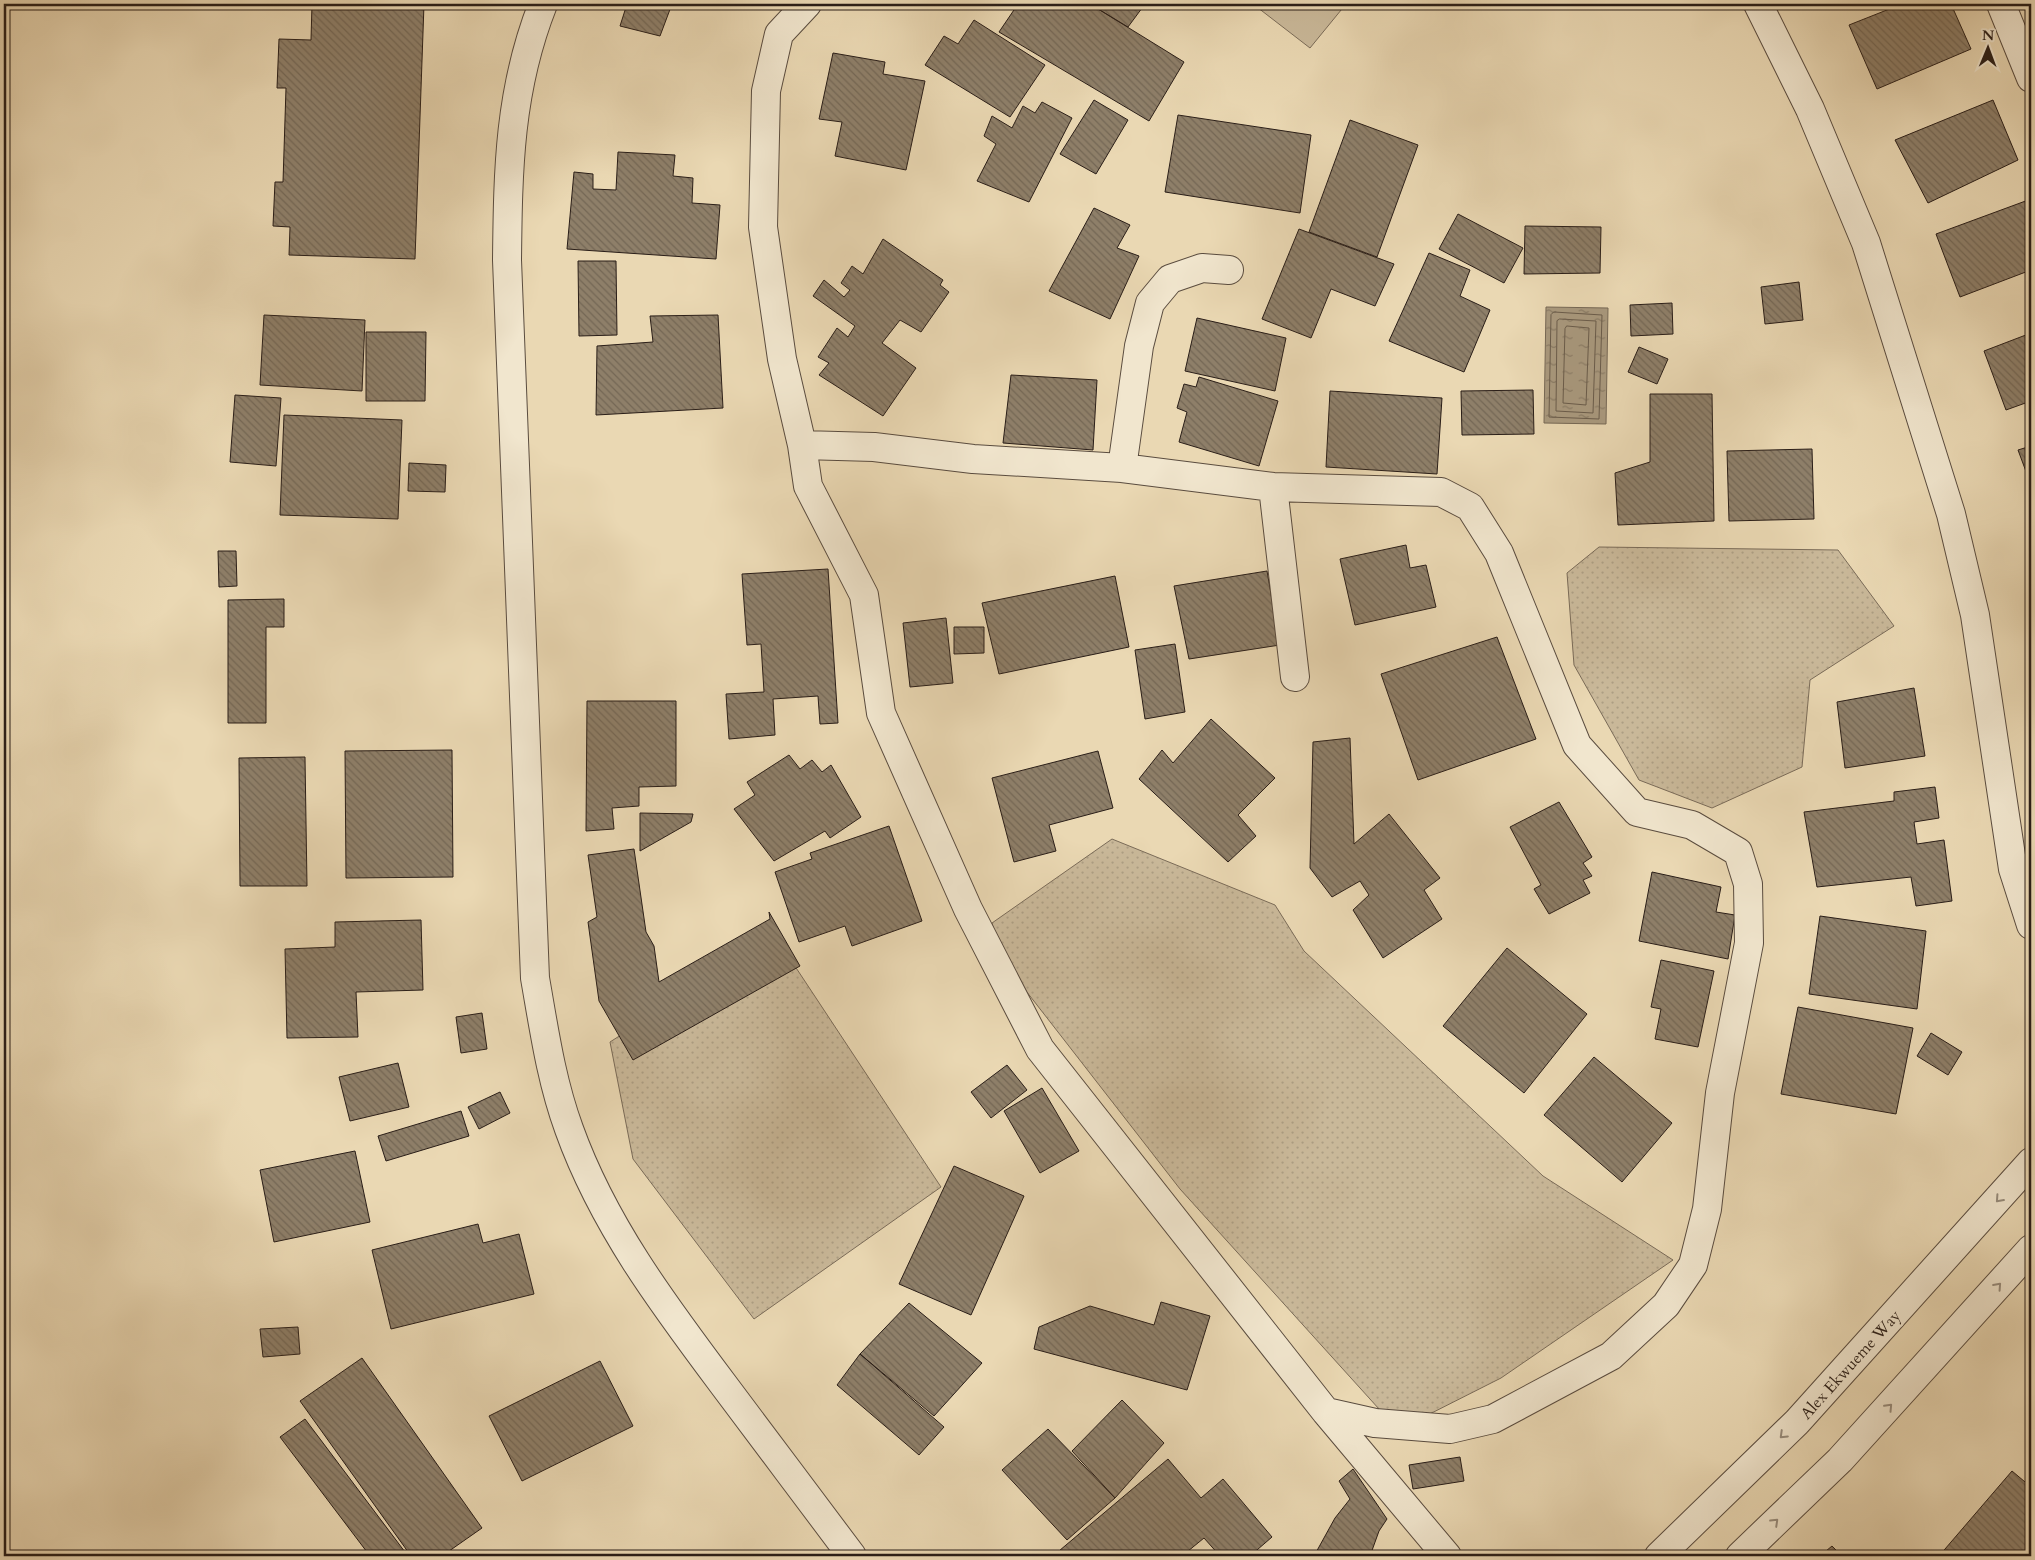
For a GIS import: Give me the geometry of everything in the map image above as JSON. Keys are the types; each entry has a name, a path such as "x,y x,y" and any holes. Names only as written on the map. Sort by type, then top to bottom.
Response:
{"street":[{"path":"543,4 535,24 515,98 508,184 507,260 535,978 550,1066 569,1129 604,1208 636,1262 671,1315 852,1556"},
{"path":"807,4 779,34 766,91 763,227 782,359 802,445 808,486 832,536 864,595 882,713 968,909 1040,1049 1326,1412 1447,1556"},
{"path":"1758,4 1810,109 1866,243 1951,514 1975,615 2013,869 2031,925"},
{"path":"2001,4 2031,78"},
{"path":"1122,468 1139,346 1150,303 1170,278 1202,268 1229,270"},
{"path":"802,445 874,447 973,459 1122,468 1273,487 1441,492 1470,507 1499,553 1577,745 1637,812 1692,825 1738,852 1748,884 1749,943 1720,1093 1707,1210 1694,1265 1666,1305 1611,1356 1493,1419 1450,1429 1375,1423 1326,1412"},
{"path":"1273,487 1295,677"},
{"name":"Alex Ekwueme Way","path":"1659,1556 1797,1422 2031,1162"},
{"path":"1740,1556 1840,1460 2031,1249"}],"shaded area":[{"path":"1253,4 1346,4 1310,48"},
{"path":"1599,547 1838,550 1894,626 1810,680 1802,767 1712,808 1639,780 1574,665 1567,573"},
{"path":"1112,839 1275,905 1304,951 1543,1176 1673,1260 1501,1378 1398,1430 1180,1189 1002,960 992,923"},
{"path":"775,936 941,1187 754,1319 633,1159 610,1042"}],"water":[{"path":"1546,307 1608,308 1606,424 1544,423"}],"building":[{"path":"312,4 424,4 415,259 289,255 290,227 273,226 275,182 283,182 286,88 277,88 279,39 311,40"},
{"path":"627,4 672,4 660,36 620,26"},
{"path":"1018,4 1054,4 1057,6 1058,4 1090,4 1184,62 1149,121 999,32"},
{"path":"1090,4 1145,4 1128,27"},
{"path":"1902,4 1951,4 1971,49 1877,89 1849,25"},
{"path":"974,20 1045,65 1010,117 925,65 944,36 958,44"},
{"path":"833,53 885,62 883,74 925,81 906,170 835,156 842,122 819,119"},
{"path":"1094,100 1128,120 1096,174 1060,154"},
{"path":"1993,100 2018,160 1928,203 1895,140"},
{"path":"1042,102 1072,118 1029,202 977,181 996,144 984,136 992,116 1012,128 1023,106 1035,113"},
{"path":"1178,115 1311,135 1300,213 1165,192"},
{"path":"1350,120 1418,145 1377,257 1309,232"},
{"path":"618,152 675,155 673,176 693,178 692,203 720,205 716,259 567,249 574,172 593,174 593,189 616,190"},
{"path":"2031,199 2031,270 1960,297 1936,234"},
{"path":"1094,208 1130,225 1117,248 1139,256 1110,319 1049,291"},
{"path":"1458,214 1523,248 1504,283 1439,249"},
{"path":"1525,226 1601,227 1600,273 1524,274"},
{"path":"1299,229 1394,264 1375,306 1331,289 1311,338 1262,319"},
{"path":"883,239 943,280 940,285 949,292 921,332 900,320 882,343 916,368 883,416 819,375 829,363 818,357 837,328 848,337 855,326 813,296 824,280 844,297 850,290 841,283 852,266 863,274"},
{"path":"1429,253 1470,270 1460,296 1490,310 1464,372 1389,341"},
{"path":"578,261 616,261 617,335 579,336"},
{"path":"1799,282 1803,320 1765,324 1761,287"},
{"path":"1672,303 1673,334 1631,336 1630,305"},
{"path":"264,315 365,320 362,391 260,385"},
{"path":"718,315 723,408 596,415 597,346 653,342 650,316"},
{"path":"1197,318 1286,338 1275,391 1185,371"},
{"path":"366,332 426,332 425,401 366,401"},
{"path":"2031,333 2031,401 2006,410 1984,351"},
{"path":"1639,347 1668,359 1657,384 1628,372"},
{"path":"1011,375 1097,380 1093,450 1003,443"},
{"path":"1199,377 1278,401 1259,466 1179,442 1187,412 1177,408 1184,384 1196,387"},
{"path":"1533,390 1534,434 1462,435 1461,391"},
{"path":"1330,391 1442,398 1437,474 1326,467"},
{"path":"1650,394 1712,394 1714,521 1618,525 1615,473 1650,462"},
{"path":"235,395 281,398 276,466 230,462"},
{"path":"284,415 402,420 398,519 280,515"},
{"path":"2031,446 2031,485 2018,450"},
{"path":"1812,449 1814,519 1729,521 1727,451"},
{"path":"409,463 446,465 445,492 408,491"},
{"path":"1406,545 1410,568 1426,565 1436,607 1355,625 1340,559"},
{"path":"218,551 236,551 237,586 219,587"},
{"path":"828,569 838,723 820,724 818,696 773,699 775,735 729,739 726,694 764,692 761,644 747,645 742,574"},
{"path":"1267,571 1280,645 1189,659 1174,586"},
{"path":"1115,576 1129,647 999,674 982,603"},
{"path":"284,599 284,627 266,627 266,723 228,723 228,600"},
{"path":"946,618 953,683 910,687 903,623"},
{"path":"954,627 984,627 984,653 954,654"},
{"path":"1497,637 1536,739 1418,780 1381,674"},
{"path":"1175,644 1185,712 1145,719 1135,650"},
{"path":"1914,688 1925,756 1845,768 1837,702"},
{"path":"587,701 676,701 676,786 639,787 639,806 612,808 614,829 586,831"},
{"path":"1211,719 1275,778 1238,815 1256,836 1228,862 1139,779 1162,750 1173,763"},
{"path":"1350,738 1354,844 1389,814 1440,878 1424,890 1442,919 1383,958 1353,910 1369,895 1360,881 1332,897 1310,868 1313,742"},
{"path":"452,750 453,877 346,878 345,751"},
{"path":"1098,751 1113,808 1049,825 1056,851 1014,862 992,778"},
{"path":"789,755 800,769 812,760 822,772 831,765 861,817 830,838 825,831 774,861 734,809 755,795 747,782"},
{"path":"305,757 307,886 240,886 239,758"},
{"path":"1935,787 1939,818 1914,822 1917,844 1944,840 1952,901 1916,906 1911,877 1817,887 1804,812 1894,801 1894,792"},
{"path":"1559,802 1592,857 1583,863 1592,876 1583,880 1590,893 1549,914 1534,889 1541,885 1510,827"},
{"path":"640,813 693,814 691,822 640,851"},
{"path":"889,826 922,921 852,946 845,926 799,942 775,872 812,859 810,853"},
{"path":"634,849 646,932 654,946 659,982 770,919 769,912 800,966 633,1060 599,1001 588,922 597,917 588,855"},
{"path":"1652,872 1721,887 1716,912 1735,915 1728,959 1639,941"},
{"path":"1820,916 1926,931 1917,1009 1809,994"},
{"path":"421,920 423,990 356,992 358,1037 287,1038 285,949 335,947 335,922"},
{"path":"1507,948 1587,1014 1524,1093 1443,1026"},
{"path":"1661,960 1714,971 1698,1047 1655,1039 1661,1009 1651,1007"},
{"path":"1798,1007 1913,1028 1896,1114 1781,1094"},
{"path":"482,1013 487,1049 461,1053 456,1017"},
{"path":"1931,1033 1962,1052 1948,1075 1917,1056"},
{"path":"1594,1057 1672,1123 1622,1182 1544,1115"},
{"path":"398,1063 409,1107 350,1121 339,1077"},
{"path":"1007,1065 1027,1090 991,1118 971,1092"},
{"path":"1042,1088 1079,1151 1040,1173 1004,1111"},
{"path":"500,1092 510,1113 479,1129 468,1107"},
{"path":"461,1111 469,1136 386,1161 378,1136"},
{"path":"355,1151 370,1222 274,1242 260,1170"},
{"path":"954,1166 1024,1196 971,1315 899,1284"},
{"path":"478,1224 483,1243 519,1234 534,1294 391,1329 372,1250"},
{"path":"1161,1302 1210,1316 1187,1390 1034,1349 1039,1327 1090,1306 1154,1325"},
{"path":"909,1303 982,1363 934,1416 860,1354"},
{"path":"298,1327 300,1354 263,1357 260,1329"},
{"path":"860,1354 944,1427 919,1455 837,1385"},
{"path":"362,1358 482,1528 442,1556 411,1556 300,1401"},
{"path":"600,1361 633,1426 522,1481 489,1416"},
{"path":"1122,1400 1164,1443 1115,1498 1072,1451"},
{"path":"305,1419 408,1556 370,1556 280,1437"},
{"path":"1048,1429 1115,1498 1067,1540 1002,1470"},
{"path":"1460,1457 1464,1481 1413,1489 1409,1465"},
{"path":"1168,1459 1201,1498 1223,1479 1272,1537 1250,1556 1220,1556 1204,1538 1182,1556 1053,1556"},
{"path":"1353,1469 1387,1519 1379,1531 1370,1556 1314,1556 1335,1518 1350,1499 1339,1481"},
{"path":"2012,1471 2031,1487 2031,1556 1939,1556"},
{"path":"1832,1546 1842,1556 1820,1556"}]}
